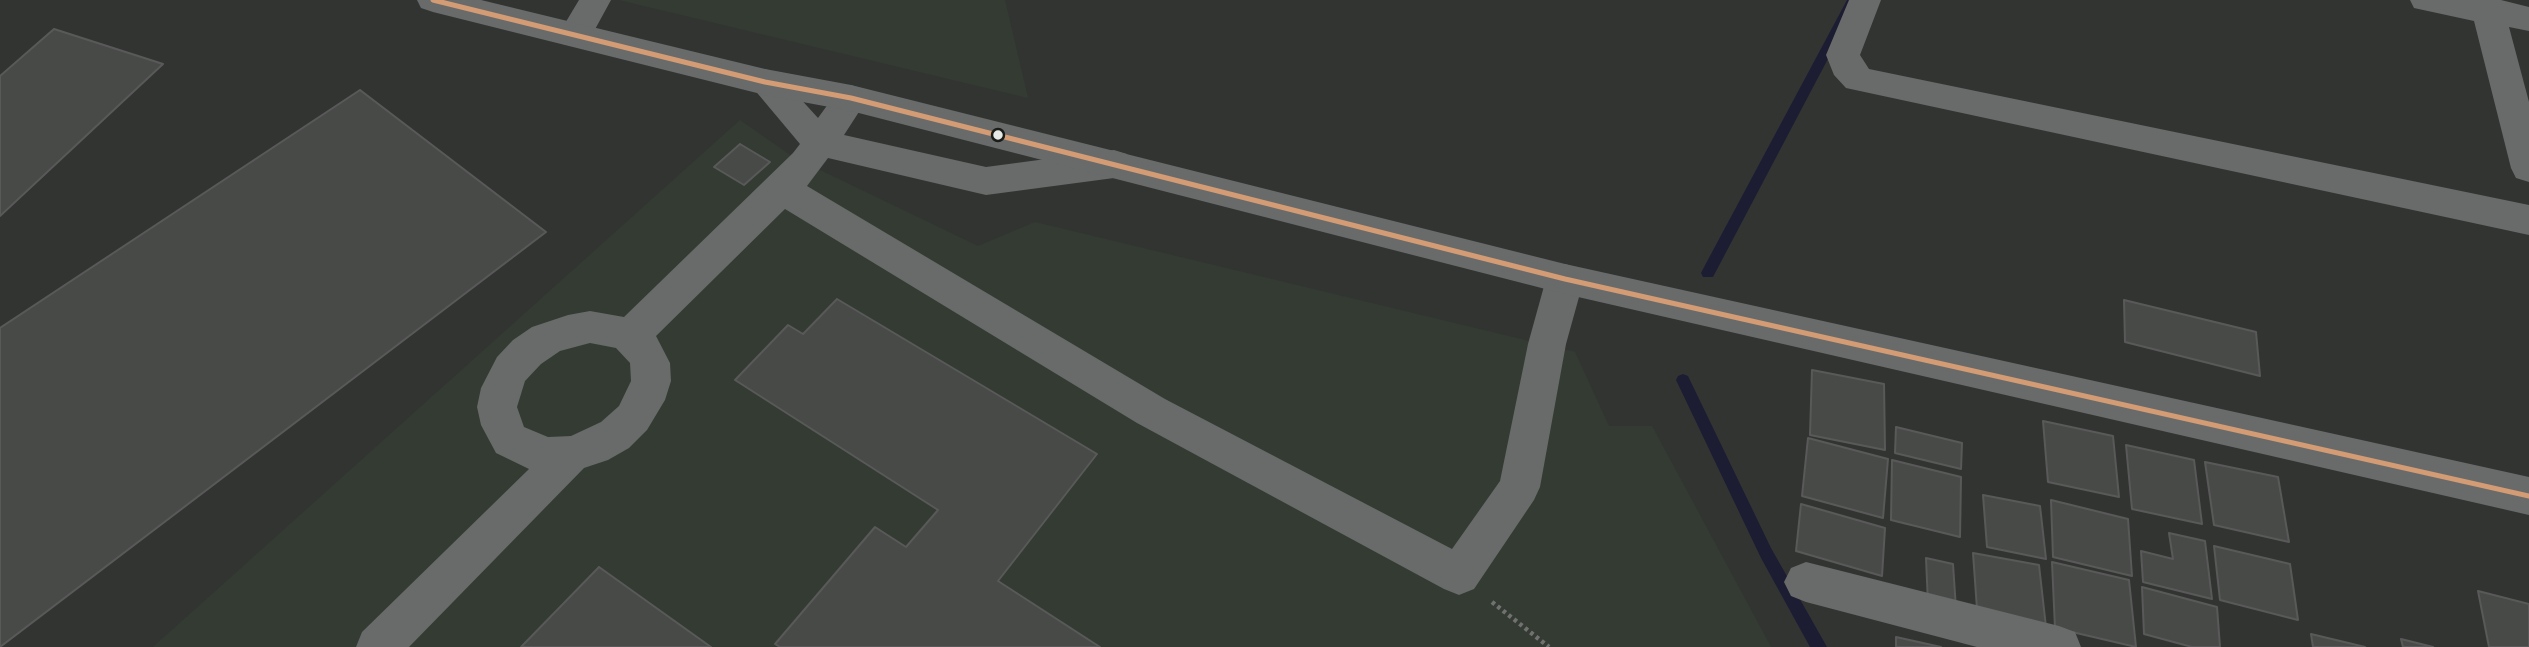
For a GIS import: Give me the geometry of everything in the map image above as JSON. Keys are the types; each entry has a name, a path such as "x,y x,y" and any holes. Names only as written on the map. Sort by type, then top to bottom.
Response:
{"main road":[{"path":"433,0 765,82 851,97 1565,279 2529,496"}],"street":[{"path":"575,35 594,0"},
{"path":"1865,0 1843,55 1846,66 1858,79 2529,220"},
{"path":"2427,0 2486,6 2529,19"},
{"path":"2486,6 2529,168"},
{"path":"765,82 820,144 986,181 1114,164"},
{"path":"630,336 782,189 820,144 851,97"},
{"path":"782,189 1151,411 1459,575 1519,487 1548,344 1565,279"},
{"path":"590,327 611,328 630,336 642,347 650,363 651,381 645,400 633,418 615,435 594,447 571,454 537,453 510,440 501,425 497,407 501,388 511,369 527,352 546,339 590,327"},
{"path":"378,647 571,454"},
{"path":"1806,582 2059,647"}],"path":[{"path":"1459,575 1549,647"}],"shaded area":[{"path":"619,0 1005,0 1028,98"},
{"path":"740,120 793,157 978,246 1035,222 1575,352 1609,426 1652,426 1771,647 153,647"}],"building":[{"path":"54,29 163,64 0,216 0,76"},
{"path":"360,90 546,232 0,647 0,328"},
{"path":"740,144 770,162 744,185 714,167"},
{"path":"837,299 1097,454 998,581 1100,647 780,647 775,644 875,527 906,547 938,510 735,380 788,325 803,334"},
{"path":"2124,300 2256,332 2260,376 2125,342"},
{"path":"1812,370 1884,384 1885,450 1810,435"},
{"path":"2043,421 2113,436 2119,497 2048,482"},
{"path":"1896,427 1962,443 1961,469 1895,453"},
{"path":"1808,438 1888,459 1883,518 1802,496"},
{"path":"2126,445 2194,460 2202,524 2132,509"},
{"path":"1892,460 1961,477 1960,537 1891,520"},
{"path":"2205,462 2278,477 2289,542 2214,525"},
{"path":"1983,495 2040,506 2046,559 1987,547"},
{"path":"2051,500 2128,519 2132,576 2053,557"},
{"path":"1801,504 1885,528 1882,576 1796,551"},
{"path":"2169,533 2205,541 2212,599 2143,582 2141,551 2173,559"},
{"path":"2214,546 2290,564 2298,620 2220,600"},
{"path":"1973,553 2039,565 2047,636 1978,623"},
{"path":"1926,558 1953,564 1956,609 1928,604"},
{"path":"2052,562 2129,580 2136,647 2055,628"},
{"path":"599,567 711,647 521,647"},
{"path":"2142,587 2217,607 2220,647 2192,647 2144,634"},
{"path":"2478,591 2529,604 2529,647 2489,647"},
{"path":"2311,634 2365,647 2313,647"},
{"path":"1896,637 1941,647 1896,647"},
{"path":"2401,639 2433,647 2403,647"}],"waterway":[{"path":"1708,273 1853,0"},
{"path":"1683,380 1766,553 1819,647"}],"transit line":[{"path":"433,0 765,82 851,98 1565,279 2529,496"}]}
